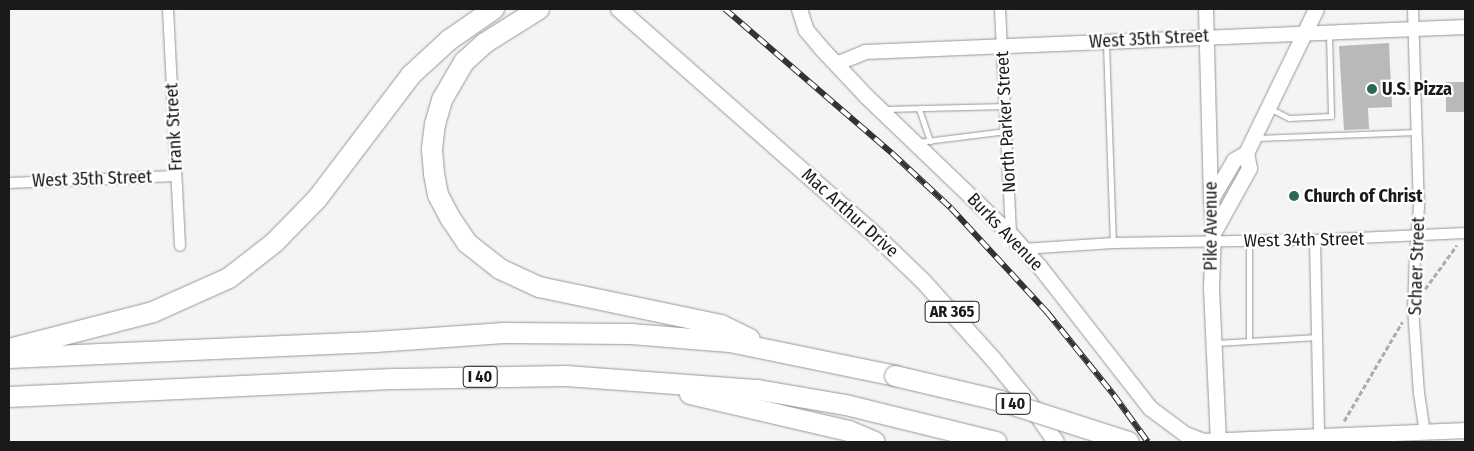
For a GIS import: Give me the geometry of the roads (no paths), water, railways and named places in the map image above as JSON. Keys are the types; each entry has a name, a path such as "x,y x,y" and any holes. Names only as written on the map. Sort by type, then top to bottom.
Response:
{"highway":[{"path":"9,349 153,312 229,278 275,242 317,199 411,75 449,40 494,9"},
{"path":"539,9 478,49 464,62 442,100 435,124 432,150 434,174 438,196 467,243 500,269 540,286 721,325 775,350"},
{"name":"I 40","path":"9,358 366,342 504,333 631,334 683,337 730,342 775,350 1001,400 1129,442"},
{"name":"I 40","path":"9,397 500,376 632,380 758,390 846,404 997,442"},
{"path":"632,380 791,416 849,431 875,442"}],"main road":[{"name":"Mac Arthur Drive","path":"619,9 871,230 923,281 1011,381 1056,442"},
{"name":"Burks Avenue","path":"799,9 806,30 836,64 1011,235 1039,266 1150,408 1190,438 1203,441 1218,441 1465,430"},
{"path":"1213,237 1248,168 1246,153 1316,9"},
{"path":"1211,199 1234,160 1246,153"},
{"name":"Pike Avenue","path":"1211,199 1213,237 1211,287 1218,441"},
{"path":"1150,408 1179,442"}],"street":[{"name":"Frank Street","path":"168,9 180,246"},
{"name":"North Parker Street","path":"1000,9 1011,235"},
{"name":"Pike Avenue","path":"1206,9 1211,199"},
{"name":"Schaer Street","path":"1413,9 1419,207 1413,308 1419,393 1425,433"},
{"name":"West 35th Street","path":"836,64 865,52 1207,36 1465,28"},
{"name":"West 35th Street","path":"9,183 176,176"},
{"name":"West 34th Street","path":"1023,249 1213,237 1248,241 1416,236 1462,238"},
{"path":"1316,240 1319,437"}],"lane":[{"path":"1268,108 1289,118 1331,116 1329,32"},
{"path":"1105,41 1113,243"},
{"path":"882,110 1005,106"},
{"path":"919,109 930,141"},
{"path":"915,142 1006,132"},
{"path":"1253,138 1417,132"},
{"path":"1248,241 1249,341"},
{"path":"1213,343 1317,337"}],"railway":[{"path":"725,9 893,154 951,208 1047,312 1114,395 1148,442"}],"place":[{"name":"U.S. Pizza","path":"1372,89"},
{"name":"Church of Christ","path":"1294,196"}]}
